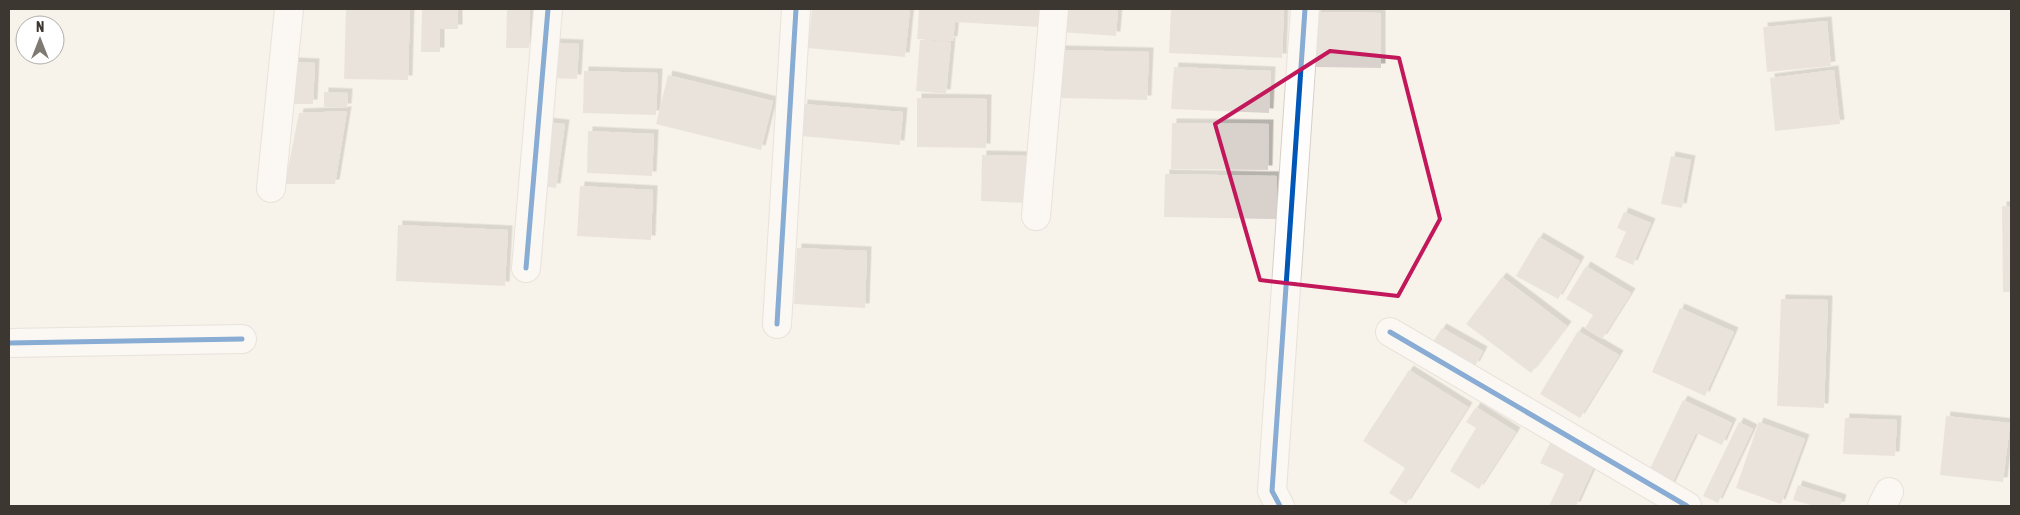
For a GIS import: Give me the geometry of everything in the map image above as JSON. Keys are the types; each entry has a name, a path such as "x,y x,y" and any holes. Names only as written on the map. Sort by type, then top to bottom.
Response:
{"street":[{"path":"272,188 289,9"},
{"path":"526,268 548,9"},
{"path":"778,324 796,9"},
{"path":"1036,216 1054,9"},
{"path":"1280,506 1272,491 1305,9"},
{"path":"1390,332 1687,506"},
{"path":"9,343 242,339"}],"highlighted area":[{"path":"1330,51 1399,58 1440,219 1398,296 1260,280 1215,124"}],"building":[{"path":"346,9 410,9 408,80 344,79"},
{"path":"422,9 458,9 458,29 440,29 440,52 421,52"},
{"path":"507,9 530,10 529,48 506,48"},
{"path":"812,9 910,9 905,57 808,48"},
{"path":"919,9 1040,9 1039,27 955,22 953,41 917,39"},
{"path":"1063,9 1118,9 1116,36 1061,32"},
{"path":"1171,9 1284,9 1282,58 1169,53"},
{"path":"1316,12 1381,13 1381,68 1316,67"},
{"path":"1827,21 1831,66 1767,72 1763,27"},
{"path":"920,40 951,42 946,94 916,91"},
{"path":"551,43 579,44 577,79 549,78"},
{"path":"1060,50 1149,52 1147,100 1059,98"},
{"path":"293,62 315,63 313,104 292,104"},
{"path":"1174,67 1271,71 1269,113 1171,109"},
{"path":"1834,70 1840,124 1775,131 1770,78"},
{"path":"584,71 658,73 656,115 583,113"},
{"path":"668,75 773,101 761,150 656,124"},
{"path":"324,92 348,93 347,108 324,107"},
{"path":"917,98 987,99 986,148 917,147"},
{"path":"803,104 903,112 900,145 801,136"},
{"path":"347,111 335,184 285,184 299,113"},
{"path":"545,122 565,124 556,188 536,185"},
{"path":"1172,123 1269,124 1268,170 1171,169"},
{"path":"588,131 654,134 652,176 587,173"},
{"path":"982,155 1027,156 1026,203 981,201"},
{"path":"1671,156 1691,160 1682,208 1661,204"},
{"path":"1165,174 1277,176 1276,219 1164,217"},
{"path":"580,186 653,190 651,240 577,236"},
{"path":"2002,206 2011,206 2011,292 2003,292"},
{"path":"1624,212 1651,223 1633,265 1615,257 1626,232 1617,228"},
{"path":"398,225 508,230 505,286 396,281"},
{"path":"1539,237 1580,261 1558,299 1516,276"},
{"path":"797,248 867,251 865,308 794,304"},
{"path":"1586,266 1631,293 1602,339 1585,328 1593,315 1566,299"},
{"path":"1502,277 1567,326 1531,373 1466,324"},
{"path":"1781,299 1828,300 1824,408 1777,406"},
{"path":"1680,308 1734,332 1705,396 1652,372"},
{"path":"1442,328 1483,351 1475,366 1433,342"},
{"path":"1578,331 1619,355 1580,418 1540,394"},
{"path":"1409,370 1468,407 1406,504 1389,493 1405,468 1363,441"},
{"path":"1683,400 1732,423 1722,445 1696,433 1669,490 1645,479"},
{"path":"1476,407 1516,432 1479,489 1450,471 1476,428 1466,422"},
{"path":"1946,416 2010,423 2003,482 1940,475"},
{"path":"1845,418 1897,420 1895,456 1843,454"},
{"path":"1739,422 1753,429 1718,503 1703,496"},
{"path":"1759,422 1805,439 1781,504 1736,488"},
{"path":"1550,443 1595,464 1576,506 1549,506 1564,474 1540,463"},
{"path":"1798,485 1842,499 1840,506 1814,506 1793,500"}],"cycle path":[{"path":"526,268 548,9"},
{"path":"777,324 796,9"},
{"path":"1280,506 1272,491 1305,9"},
{"path":"1390,332 1687,506"},
{"path":"9,343 242,339"}]}
